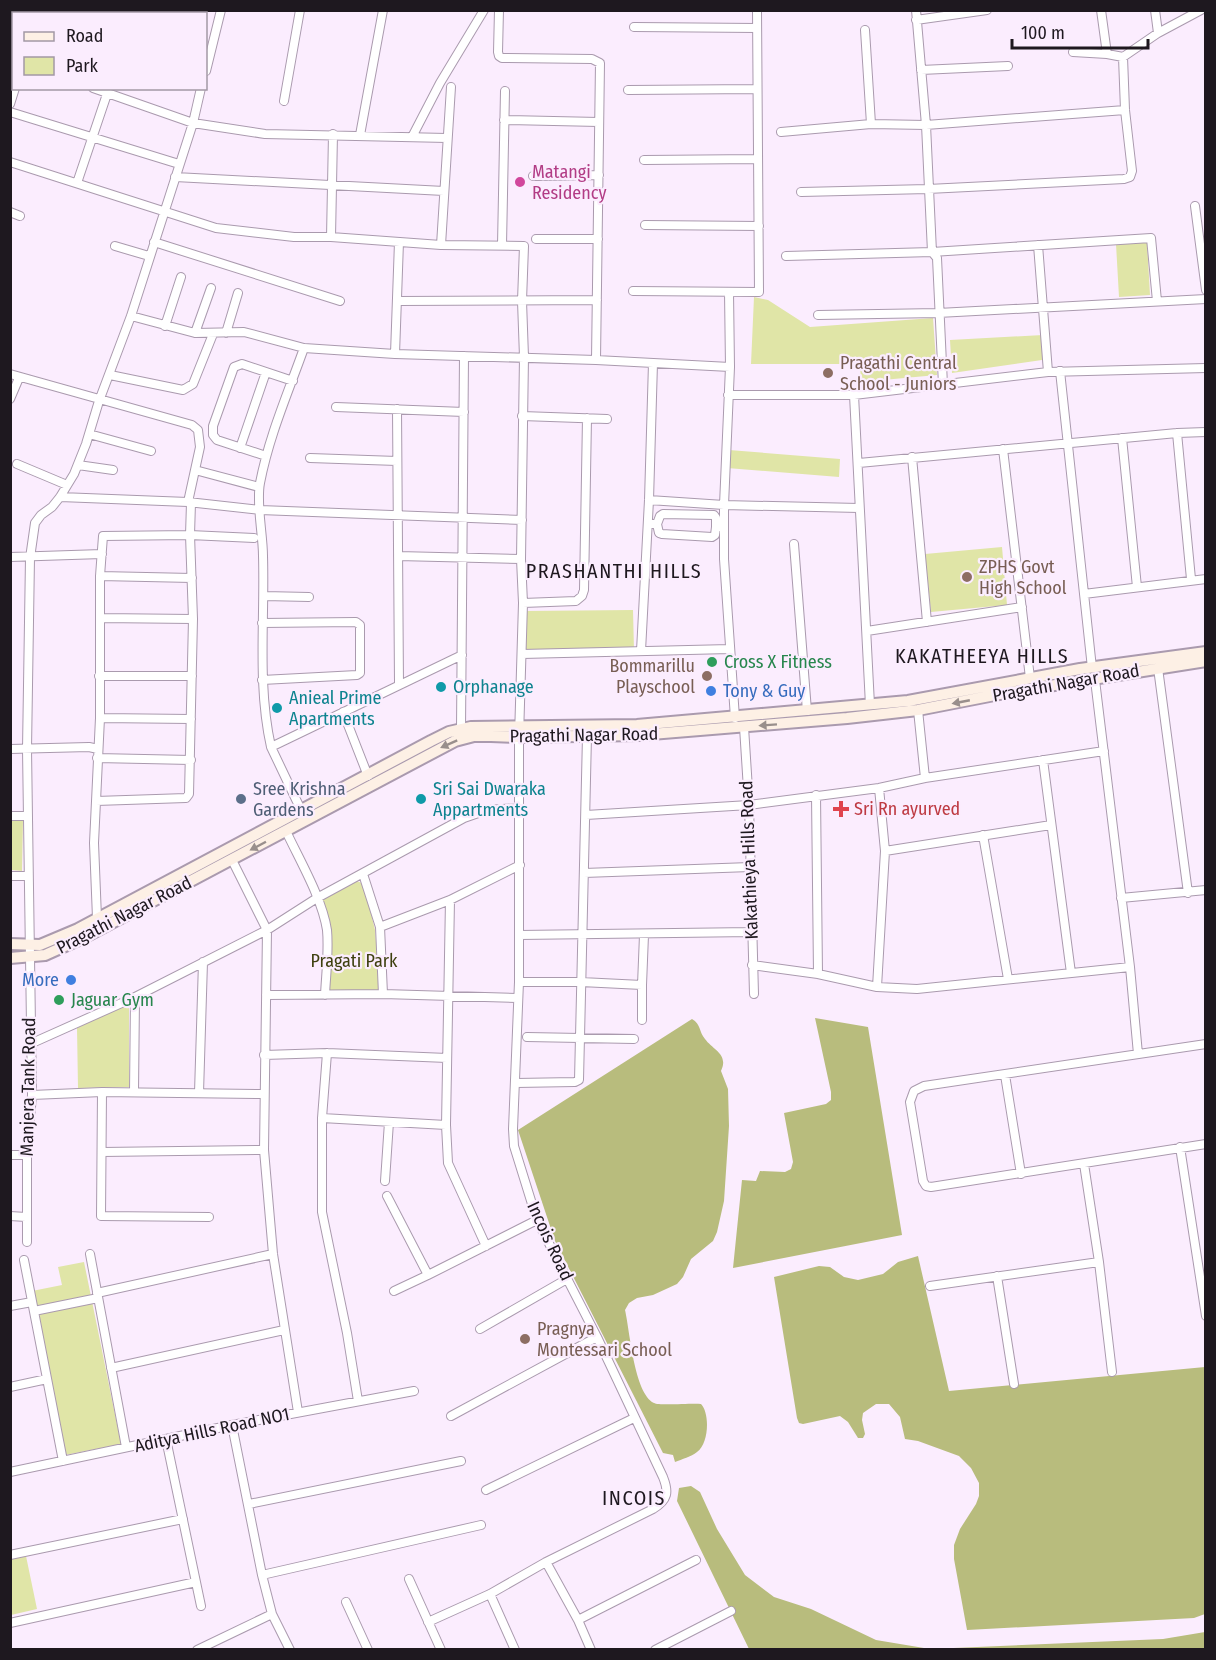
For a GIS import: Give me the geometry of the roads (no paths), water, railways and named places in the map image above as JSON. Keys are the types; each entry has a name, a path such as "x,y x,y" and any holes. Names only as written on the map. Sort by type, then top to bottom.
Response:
{"main road":[{"name":"Pragathi Nagar Road","path":"10,958 45,955 85,937 455,741 474,736 637,726 908,701 1030,678 1206,652"},
{"name":"Pragathi Nagar Road","path":"10,944 29,945 49,942 440,737 461,729 489,726 520,733 587,736 744,727 918,710 1005,693 1206,661"}],"street":[{"path":"207,67 221,10"},
{"path":"284,101 300,10"},
{"path":"360,135 383,10"},
{"path":"412,137 440,83 484,10"},
{"path":"499,10 499,57 592,59 600,63 596,360"},
{"path":"633,291 759,292 757,10"},
{"path":"916,10 926,125 933,252 937,258 943,385"},
{"path":"1101,10 1107,54"},
{"path":"1155,10 1158,33"},
{"path":"1073,52 1123,57 1158,33 1201,10"},
{"path":"916,20 983,11"},
{"path":"634,27 757,28"},
{"path":"865,30 871,124"},
{"path":"801,192 928,189 1130,177 1132,171 1125,110 1123,57"},
{"path":"921,70 1008,66"},
{"path":"441,245 451,87"},
{"path":"628,90 758,89"},
{"path":"98,90 192,123 265,134 447,138"},
{"name":"Manjera Tank Road","path":"27,1242 27,1155 32,1095 27,876 27,748 30,558 35,523 41,514 52,507 60,497 78,465 131,316 176,177 200,90"},
{"path":"10,162 216,228 294,237 331,237 441,245 502,245 505,91"},
{"path":"77,183 107,94"},
{"path":"781,132 871,124 926,125 1125,110"},
{"path":"10,112 179,164"},
{"path":"504,120 599,122"},
{"path":"331,237 333,134"},
{"path":"644,160 758,159"},
{"path":"533,176 599,176"},
{"path":"176,177 444,191"},
{"path":"1195,206 1206,290"},
{"path":"10,212 20,216"},
{"path":"645,225 759,226"},
{"path":"786,256 933,252 1151,238 1157,301"},
{"path":"536,239 598,239"},
{"path":"154,242 340,302"},
{"path":"395,354 399,242"},
{"name":"Incois Road","path":"428,1622 490,1594 546,1562 653,1509 665,1499 667,1488 597,1337 537,1220 514,1146 519,982 524,246 502,245"},
{"path":"1038,245 1048,372"},
{"path":"115,246 149,256"},
{"path":"165,326 181,277"},
{"path":"195,333 211,288"},
{"path":"729,292 730,367 724,505 720,527 712,537 662,534 659,533 657,524 663,514 714,515 720,527 735,718"},
{"path":"226,333 238,294"},
{"path":"818,315 938,313 1206,299"},
{"path":"398,301 597,300"},
{"path":"131,316 195,333 257,334 304,348 395,354 524,357 730,367"},
{"path":"110,375 183,390 193,384 213,334"},
{"path":"302,810 271,747 265,719 262,680 264,596 259,487 266,456 304,348"},
{"path":"461,729 464,356"},
{"path":"640,651 648,524 653,363"},
{"path":"266,456 217,440 213,435 213,426 234,367 242,364 292,381"},
{"path":"728,395 854,395 1060,371 1206,368"},
{"path":"1060,371 1092,668"},
{"path":"240,448 266,372"},
{"path":"10,374 99,401 192,425 198,430 200,436 190,502 193,619 189,794 186,798 96,801"},
{"path":"10,399 19,378"},
{"path":"854,395 870,705"},
{"path":"336,407 464,412"},
{"path":"397,410 399,684"},
{"path":"522,416 607,419"},
{"path":"523,603 576,601 582,596 587,418"},
{"path":"859,463 1206,432"},
{"path":"1177,433 1191,579"},
{"path":"89,434 151,451"},
{"path":"1122,438 1137,587"},
{"path":"1003,449 1030,678"},
{"path":"912,457 927,622"},
{"path":"310,458 397,461"},
{"path":"17,464 67,485"},
{"path":"78,465 113,470"},
{"path":"195,470 259,487"},
{"path":"60,497 190,502 260,510 522,520"},
{"path":"649,500 724,505 859,508"},
{"path":"648,524 657,524"},
{"path":"97,918 94,843 100,718 100,576 104,536 190,535 254,538"},
{"path":"794,544 807,711"},
{"path":"10,557 102,554"},
{"path":"398,556 521,560"},
{"path":"100,576 192,578"},
{"path":"1084,594 1191,579 1206,579"},
{"path":"264,596 309,597"},
{"path":"867,631 1022,607"},
{"path":"100,618 193,619"},
{"path":"262,623 356,622 360,626 360,673 357,675 262,680"},
{"path":"522,654 730,649"},
{"path":"271,747 462,655"},
{"path":"1158,668 1188,893"},
{"path":"99,676 192,676"},
{"path":"1095,680 1130,967 1138,1054"},
{"path":"918,710 925,778"},
{"path":"343,712 368,776"},
{"path":"100,718 191,719"},
{"name":"Kakathieya Hills Road","path":"744,727 749,805 754,994"},
{"path":"516,1083 575,1082 579,1080 587,736"},
{"path":"10,749 88,747 97,753 191,760"},
{"path":"586,815 749,805 879,788 925,778 1104,751"},
{"path":"1042,760 1071,973"},
{"path":"877,987 885,851 879,788"},
{"path":"816,795 818,974"},
{"path":"30,1044 135,997 267,930 317,898 464,818 487,810 520,808"},
{"path":"10,816 27,816"},
{"path":"885,851 1051,825"},
{"path":"286,831 317,898 327,931 325,995"},
{"path":"983,835 1008,979"},
{"path":"232,860 267,930 264,1150 273,1254 298,1412"},
{"path":"380,927 450,900 520,865"},
{"path":"584,873 750,867"},
{"path":"363,874 380,927 383,994"},
{"path":"10,876 27,876"},
{"path":"1121,898 1206,890"},
{"path":"450,900 446,1125 448,1163 486,1246"},
{"path":"519,935 752,932"},
{"path":"642,1020 644,934"},
{"path":"199,1093 203,963"},
{"path":"752,965 818,974 877,987 917,989 1130,967"},
{"path":"519,982 642,985"},
{"path":"266,995 383,994 517,998"},
{"path":"134,1092 135,997"},
{"path":"527,1037 634,1039"},
{"path":"1206,1044 918,1088 910,1096 923,1181 926,1186 936,1187 1206,1144"},
{"path":"264,1055 327,1053 447,1058"},
{"path":"327,1053 322,1118 322,1212 347,1333 358,1401"},
{"path":"1005,1075 1021,1174"},
{"path":"32,1095 102,1092 264,1094"},
{"path":"102,1092 101,1216 209,1217"},
{"path":"322,1118 446,1125"},
{"path":"385,1181 389,1122"},
{"path":"1180,1147 1206,1316"},
{"path":"102,1152 264,1150"},
{"path":"10,1155 27,1155"},
{"path":"1084,1164 1112,1372"},
{"path":"387,1196 428,1275"},
{"path":"10,1216 26,1217"},
{"path":"394,1291 537,1220"},
{"path":"90,1254 126,1448"},
{"path":"34,1311 273,1254"},
{"path":"24,1260 63,1461"},
{"path":"930,1286 1099,1262"},
{"path":"997,1276 1014,1384"},
{"path":"480,1329 567,1279"},
{"path":"10,1306 32,1302"},
{"path":"111,1368 284,1330"},
{"path":"452,1416 597,1337"},
{"path":"10,1387 47,1379"},
{"name":"Aditya Hills Road NO1","path":"10,1472 232,1425 414,1391"},
{"path":"486,1490 634,1418"},
{"path":"232,1425 272,1614 290,1650"},
{"path":"166,1439 201,1606"},
{"path":"249,1504 461,1461"},
{"path":"10,1555 183,1519"},
{"path":"262,1575 481,1525"},
{"path":"578,1620 696,1560"},
{"path":"546,1562 578,1620 591,1650"},
{"path":"409,1579 441,1650"},
{"path":"10,1623 196,1582"},
{"path":"490,1594 515,1650"},
{"path":"346,1602 368,1650"},
{"path":"655,1650 731,1611"},
{"path":"197,1650 272,1614"}],"place":[{"name":"Matangi Residency","path":"520,182"},
{"name":"Pragathi Central School - Juniors","path":"828,373"},
{"name":"ZPHS Govt High School","path":"967,577"},
{"name":"Cross X Fitness","path":"712,662"},
{"name":"Bommarillu Playschool","path":"707,676"},
{"name":"Orphanage","path":"441,687"},
{"name":"Tony & Guy","path":"711,691"},
{"name":"Anieal Prime Apartments","path":"277,708"},
{"name":"Sree Krishna Gardens","path":"241,799"},
{"name":"Sri Sai Dwaraka Appartments","path":"421,799"},
{"name":"Sri Rn ayurved","path":"841,809"},
{"name":"More","path":"71,980"},
{"name":"Jaguar Gym","path":"59,1000"},
{"name":"Pragnya Montessari School","path":"525,1339"}],"district":[{"name":"PRASHANTHI HILLS","path":"614,571"},
{"name":"KAKATHEEYA HILLS","path":"982,656"},
{"name":"INCOIS","path":"634,1498"}],"park label":[{"name":"Pragati Park","path":"354,961"}]}
